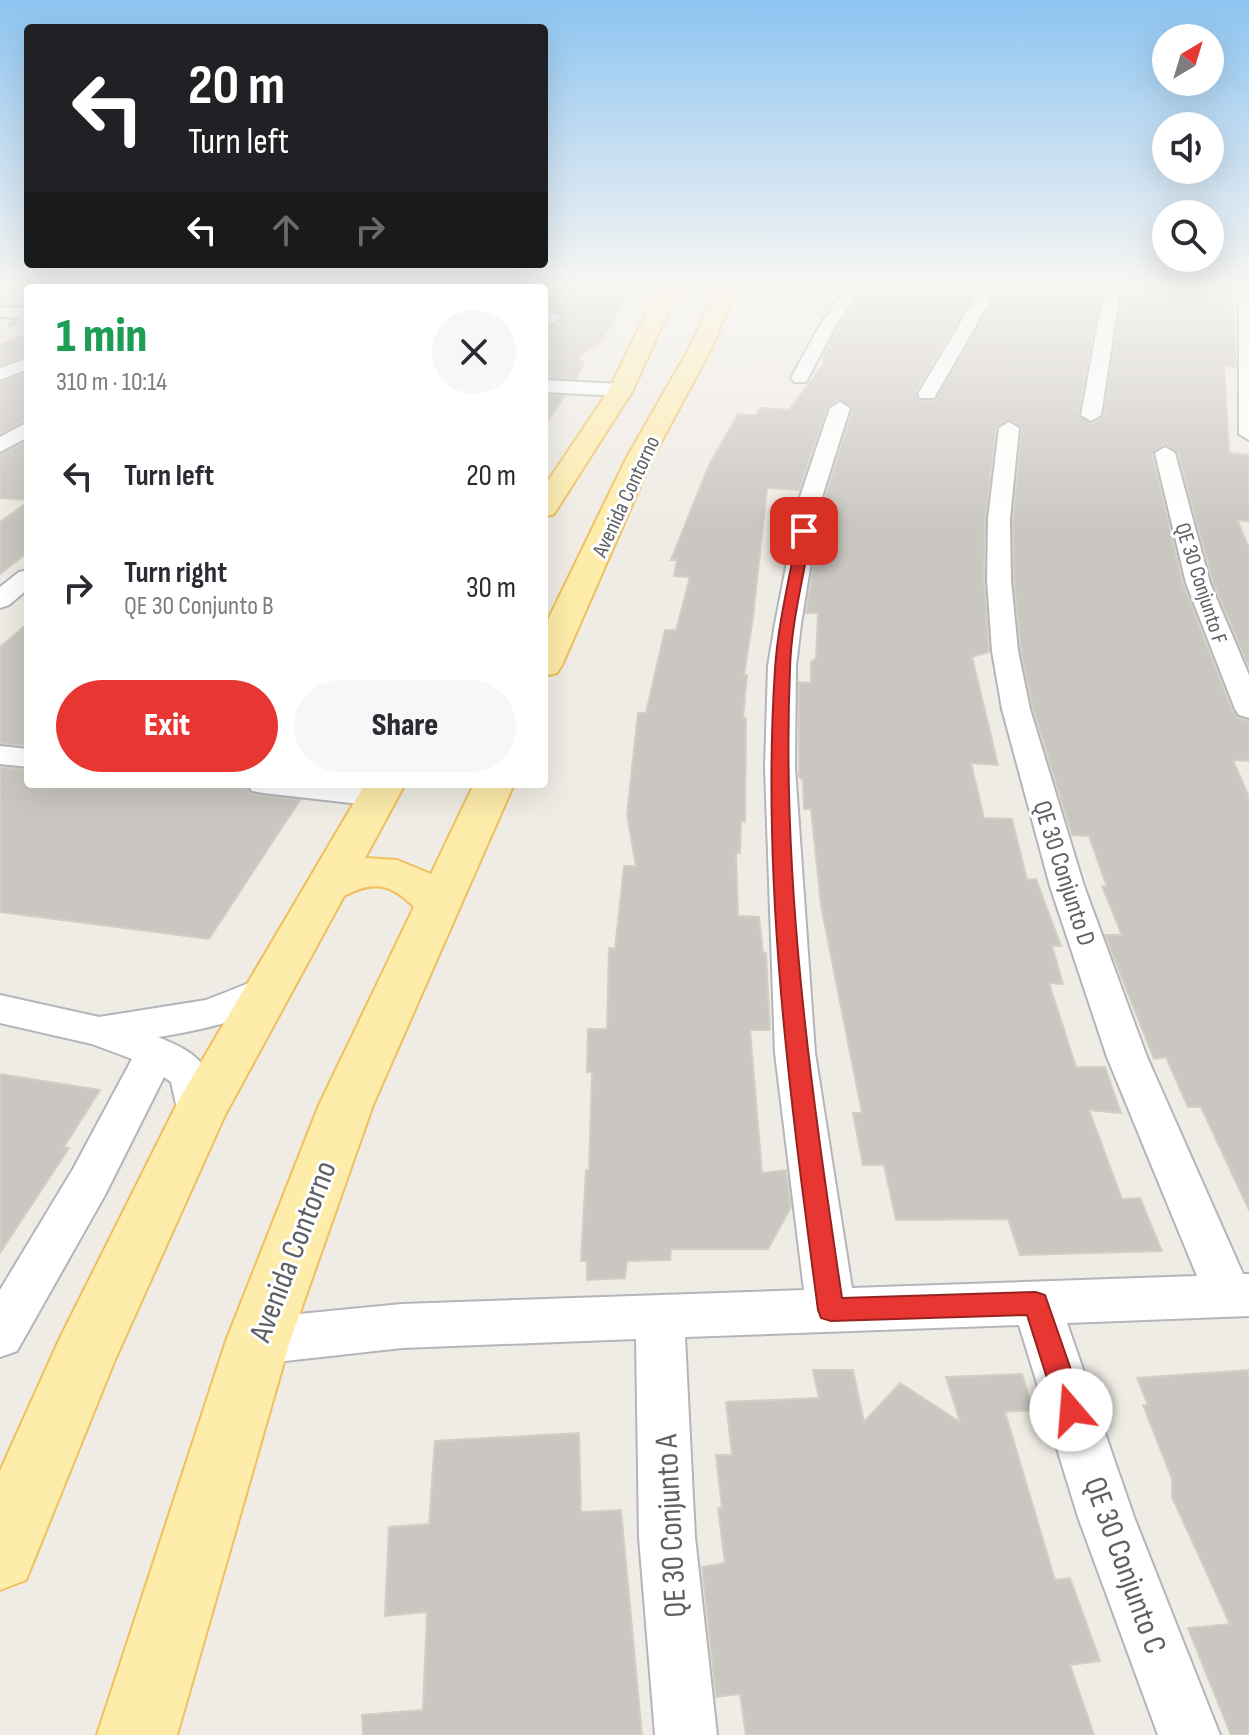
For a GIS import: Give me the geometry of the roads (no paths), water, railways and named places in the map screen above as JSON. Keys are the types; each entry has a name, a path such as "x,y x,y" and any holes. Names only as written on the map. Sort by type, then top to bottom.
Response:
{"main road":[{"path":"548,501 621,390 632,366"},
{"name":"Avenida Contorno","path":"548,656 639,459 691,366"},
{"path":"581,449 598,461 620,463 639,459"},
{"path":"561,479 577,472 602,471 620,478 625,488"},
{"name":"Avenida Contorno","path":"137,1735 258,1341 346,1105 492,788"},
{"path":"0,1554 82,1361 199,1113 381,790"},
{"path":"324,888 343,877 365,871 388,871 408,877 437,903"}],"street":[{"path":"800,378 806,366"},
{"path":"927,394 943,366"},
{"path":"1091,415 1099,366"},
{"path":"1248,366 1249,434"},
{"path":"548,386 621,390"},
{"path":"831,1310 795,1053 780,768 781,680 788,624 810,500 840,408"},
{"name":"QE 30 Conjunto D","path":"1009,428 999,519 999,580 1005,651 1016,709 1067,886 1132,1070 1239,1296"},
{"path":"0,446 24,431"},
{"name":"QE 30 Conjunto F","path":"1165,453 1198,583 1249,709"},
{"path":"0,600 24,580"},
{"path":"0,755 24,758"},
{"path":"342,788 381,790"},
{"path":"100,1030 194,1019 240,1004 267,989"},
{"path":"0,1009 100,1030 156,1052 190,1074 199,1113"},
{"path":"0,1335 89,1182 156,1052"},
{"path":"258,1341 402,1326 1239,1296"},
{"name":"QE 30 Conjunto C","path":"1036,1303 1106,1517 1189,1735"},
{"name":"QE 30 Conjunto A","path":"660,1316 667,1537 686,1735"}]}
